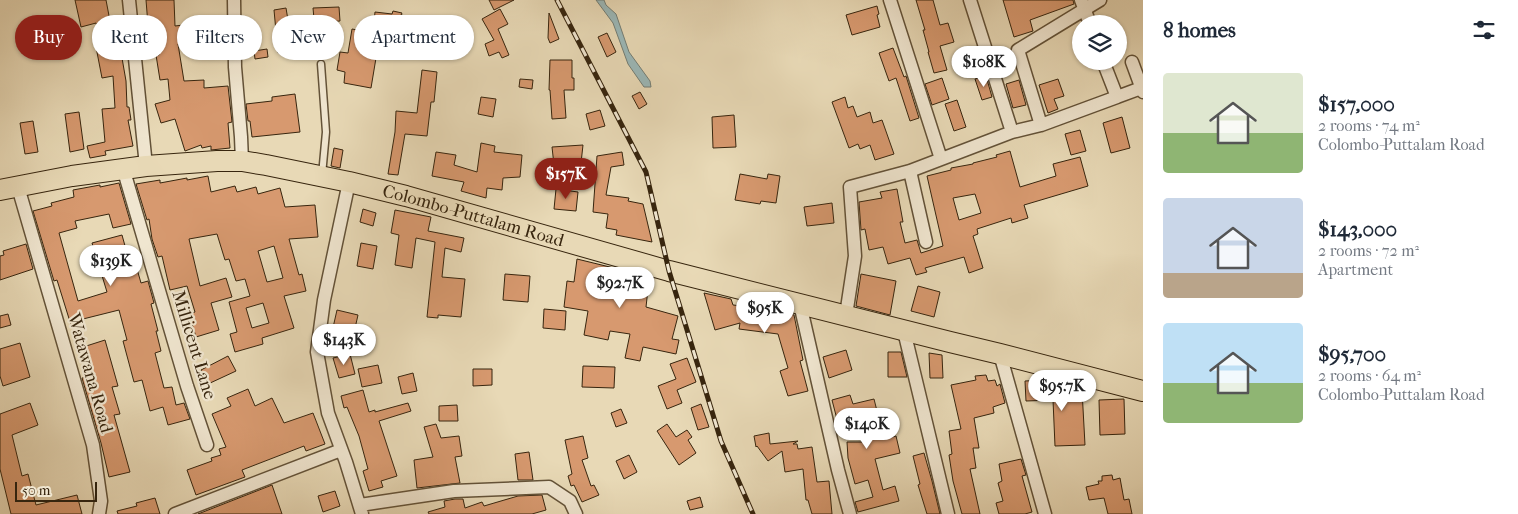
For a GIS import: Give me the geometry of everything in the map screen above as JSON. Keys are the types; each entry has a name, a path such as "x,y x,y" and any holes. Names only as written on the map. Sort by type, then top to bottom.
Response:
{"highway":[{"name":"Colombo-Puttalam Road","path":"9,188 123,168 217,161 242,162 322,176 406,196 669,271 1143,391"}],"street":[{"path":"129,0 146,166"},
{"path":"234,0 235,67 242,162"},
{"path":"890,0 941,159"},
{"path":"970,0 1012,132"},
{"path":"1042,125 1018,50 1083,5 1100,0"},
{"path":"846,315 855,256 850,187 910,171 1012,132 1042,125 1117,97 1142,90 1132,62"},
{"path":"1107,70 1117,97"},
{"name":"Millicent Lane","path":"123,168 187,386 207,445"},
{"path":"910,171 926,242"},
{"path":"349,182 324,300 317,352 328,413 361,509 454,491 549,487 570,501 576,514"},
{"name":"Watawana Road","path":"9,188 93,445 101,502 99,514"},
{"path":"800,304 850,514"},
{"path":"904,331 948,514"},
{"path":"1000,354 1045,514"},
{"path":"175,514 341,450"}],"lane":[{"path":"321,64 326,132 322,176"}],"water":[{"path":"596,0 604,0 606,5 616,14 629,52 650,81 651,87 644,87 628,64 613,23"}],"building":[{"path":"75,0 106,0 109,15 92,15 92,24 82,27 82,15 78,15"},
{"path":"146,0 174,0 175,26 177,26 177,60 181,60 184,81 204,80 204,88 228,86 232,122 228,123 230,148 211,150 211,146 202,148 201,145 185,151 175,119 161,123 155,104 170,100 168,79 160,80 157,60 167,60 167,15 147,15"},
{"path":"489,0 514,0 494,10"},
{"path":"916,0 933,0 940,25 948,23 954,42 940,46 947,70 934,73 923,30 925,30"},
{"path":"1003,0 1073,0 1074,4 1030,20 1033,31 1014,37"},
{"path":"877,6 880,27 852,35 846,15"},
{"path":"339,7 340,15 314,15 313,8"},
{"path":"286,8 287,15 274,15 274,10"},
{"path":"500,9 508,24 498,29 509,55 502,58 499,52 489,56 485,44 494,40 482,19"},
{"path":"393,11 402,13 401,15 375,15 375,12 392,14"},
{"path":"549,13 559,39 550,43 548,38"},
{"path":"352,29 354,29 354,60 376,60 371,88 344,83 345,72 337,70 339,60 344,60 344,52 348,53"},
{"path":"607,33 616,52 607,57 598,37"},
{"path":"893,48 904,77 906,76 919,118 910,121 896,78 889,81 879,53"},
{"path":"267,49 268,57 262,58 262,50"},
{"path":"98,60 122,60 126,81 127,107 129,107 131,120 128,120 133,146 105,151 106,155 90,158 87,146 105,142 102,109 115,108 113,76 102,78"},
{"path":"550,60 572,60 574,90 564,90 566,118 552,119 549,90"},
{"path":"422,70 437,72 434,102 431,102 427,136 405,134 398,175 388,174 395,132 396,111 417,113"},
{"path":"986,76 992,97 982,100 975,79"},
{"path":"942,78 949,99 932,105 925,84"},
{"path":"520,79 533,80 532,89 519,87"},
{"path":"1058,79 1064,96 1054,99 1058,109 1048,113 1039,85"},
{"path":"1019,80 1026,105 1013,108 1006,84"},
{"path":"640,92 647,104 639,109 632,96"},
{"path":"295,94 300,132 252,137 246,104 272,101 272,97"},
{"path":"481,97 496,99 493,117 478,114"},
{"path":"845,97 848,108 853,106 857,117 870,112 873,123 882,120 894,154 875,160 870,145 860,149 858,144 849,148 832,102"},
{"path":"957,100 966,127 954,131 945,104"},
{"path":"600,110 605,126 590,130 586,114"},
{"path":"79,112 84,149 70,152 65,114"},
{"path":"734,115 736,147 713,148 712,117"},
{"path":"1122,117 1130,148 1111,153 1103,123"},
{"path":"33,121 38,152 25,154 20,123"},
{"path":"1080,130 1086,151 1071,155 1065,134"},
{"path":"481,143 495,146 494,152 522,155 520,177 503,178 502,190 487,188 486,198 461,191 464,182 432,176 436,152 456,155 454,165 477,172"},
{"path":"583,145 580,172 555,174 552,147"},
{"path":"334,148 343,150 340,168 331,166"},
{"path":"1010,151 1020,187 1056,176 1053,164 1080,157 1088,186 1024,205 1028,218 1012,223 1011,218 977,229 978,234 973,236 983,268 969,273 964,257 925,268 927,272 916,275 910,258 888,264 883,247 869,250 865,229 861,230 859,202 882,198 880,192 897,189 903,222 900,222 905,243 917,240 921,253 943,246 927,176 997,157 996,155","holes":["975,194 981,213 959,220 953,198"]},
{"path":"622,152 624,165 611,167 606,195 629,198 628,201 643,204 652,242 616,235 617,230 606,228 608,214 593,212 597,156"},
{"path":"740,174 767,179 768,174 780,176 776,203 761,201 760,204 735,200"},
{"path":"208,176 211,192 235,186 237,192 256,187 258,194 280,188 285,207 315,205 318,237 289,239 299,275 302,274 306,291 284,296 294,328 262,338 263,344 235,352 230,334 237,332 229,302 250,296 245,279 236,281 229,259 225,260 217,234 189,239 200,286 226,278 232,297 211,303 219,330 196,337 189,314 195,312 187,286 170,290 162,256 158,257 152,239 149,219 147,220 136,184 160,180 160,183 187,178 187,180","holes":["274,246 283,278 267,282 258,251","263,303 269,323 252,328 246,308"]},
{"path":"119,183 131,224 113,228 109,214 75,221 77,228 59,233 78,301 107,292 92,243 122,235 130,264 135,262 141,283 148,281 154,303 151,304 161,351 155,353 164,388 172,387 176,405 184,403 190,419 168,425 163,407 150,411 142,380 134,382 123,341 127,340 119,310 83,319 84,321 71,325 57,280 54,281 33,211 52,206 51,203 74,197 73,190"},
{"path":"556,189 578,192 576,211 554,209"},
{"path":"832,203 834,223 807,226 804,207"},
{"path":"363,209 376,213 373,226 360,222"},
{"path":"395,210 431,217 428,231 464,238 461,252 445,248 442,277 465,279 461,317 438,315 438,318 427,317 435,242 416,238 412,268 395,265 399,235 391,233"},
{"path":"361,243 377,246 373,269 357,266"},
{"path":"26,244 33,269 0,280 0,256 4,255 3,251"},
{"path":"577,259 618,269 617,276 649,280 646,307 678,316 672,339 679,340 676,354 643,347 640,361 625,358 630,334 610,331 608,340 584,335 588,311 564,307 567,281 574,282"},
{"path":"505,274 530,276 528,302 503,300"},
{"path":"861,274 896,281 890,315 856,306"},
{"path":"918,286 940,292 934,317 911,311"},
{"path":"704,293 731,299 733,305 770,309 794,315 803,360 800,361 808,391 788,396 780,371 788,368 778,334 739,329 740,323 715,330"},
{"path":"544,309 566,311 565,330 543,328"},
{"path":"337,310 358,315 353,337 332,332"},
{"path":"8,314 11,325 0,328 0,316"},
{"path":"105,340 118,386 112,387 120,414 114,415 130,472 109,477 82,378 88,377 80,348"},
{"path":"20,343 30,377 3,386 0,376 0,349"},
{"path":"846,350 852,370 829,378 823,357"},
{"path":"888,352 901,352 907,377 888,377"},
{"path":"929,353 942,355 943,378 930,378"},
{"path":"350,354 355,374 339,378 333,358"},
{"path":"228,356 236,371 208,384 201,370"},
{"path":"687,358 696,382 677,390 682,403 667,409 658,386 676,379 670,364"},
{"path":"378,365 382,383 362,387 358,369"},
{"path":"583,366 615,367 614,388 582,387"},
{"path":"473,369 492,369 492,385 473,386"},
{"path":"413,373 417,391 402,394 398,377"},
{"path":"986,375 988,381 995,380 997,386 1000,384 1005,403 993,407 994,413 974,418 979,448 973,448 976,468 970,469 980,514 962,514 953,481 949,455 952,454 949,431 961,429 951,385 976,380 975,376"},
{"path":"1046,380 1047,392 1082,390 1085,445 1055,446 1053,400 1026,401 1025,381"},
{"path":"248,389 255,406 272,398 284,423 313,413 325,444 306,451 304,446 242,470 245,477 196,495 187,470 212,461 211,458 221,455 219,449 226,447 212,414 231,406 227,398"},
{"path":"363,390 369,412 408,403 411,411 379,421 397,476 381,481 383,487 369,491 363,471 368,469 359,436 347,407 344,408 341,396"},
{"path":"850,395 853,404 874,399 884,439 896,436 900,453 875,459 883,490 895,486 899,501 858,512 855,502 873,497 868,480 855,484 848,458 847,442 866,442 861,422 839,427 832,400"},
{"path":"1124,399 1125,434 1100,435 1099,400"},
{"path":"30,403 38,425 12,435 22,476 28,474 36,505 77,495 82,514 11,514 0,469 0,414"},
{"path":"701,404 709,427 698,430 691,408"},
{"path":"457,405 458,421 439,421 439,406"},
{"path":"621,409 627,423 616,427 611,413"},
{"path":"436,424 441,438 459,436 462,456 455,457 460,483 417,488 414,460 433,457 424,427"},
{"path":"667,424 676,437 687,430 692,437 688,440 696,453 679,465 657,431"},
{"path":"769,433 770,444 798,441 793,444 797,444 798,449 812,447 817,482 829,481 832,514 812,514 808,500 806,500 803,469 785,472 782,451 768,461 756,447 754,436"},
{"path":"583,436 588,458 582,460 591,486 594,485 599,495 582,502 574,485 571,486 568,476 572,474 565,440"},
{"path":"529,452 533,480 518,480 515,454"},
{"path":"924,453 940,514 927,514 918,485 920,484 913,456"},
{"path":"629,455 637,472 624,479 616,461"},
{"path":"1021,459 1026,475 1022,476 1032,512 1025,514 999,514 996,503 1003,501 998,483 1002,481 999,464"},
{"path":"1112,475 1113,480 1120,478 1124,500 1129,499 1132,514 1108,514 1104,498 1089,500 1086,487 1099,484 1098,481 1102,481 1102,476"},
{"path":"272,485 282,514 198,514"},
{"path":"335,491 340,506 323,512 318,496"},
{"path":"542,495 546,510 532,514 429,514 428,512 445,507 444,501 455,499 463,499 465,508 482,502 484,506 518,496"},
{"path":"700,497 703,507 690,510 687,501"},
{"path":"155,498 160,514 118,514 117,511 137,506 136,503"}],"railway":[{"path":"557,0 646,172 669,271 721,441 753,514"}]}
